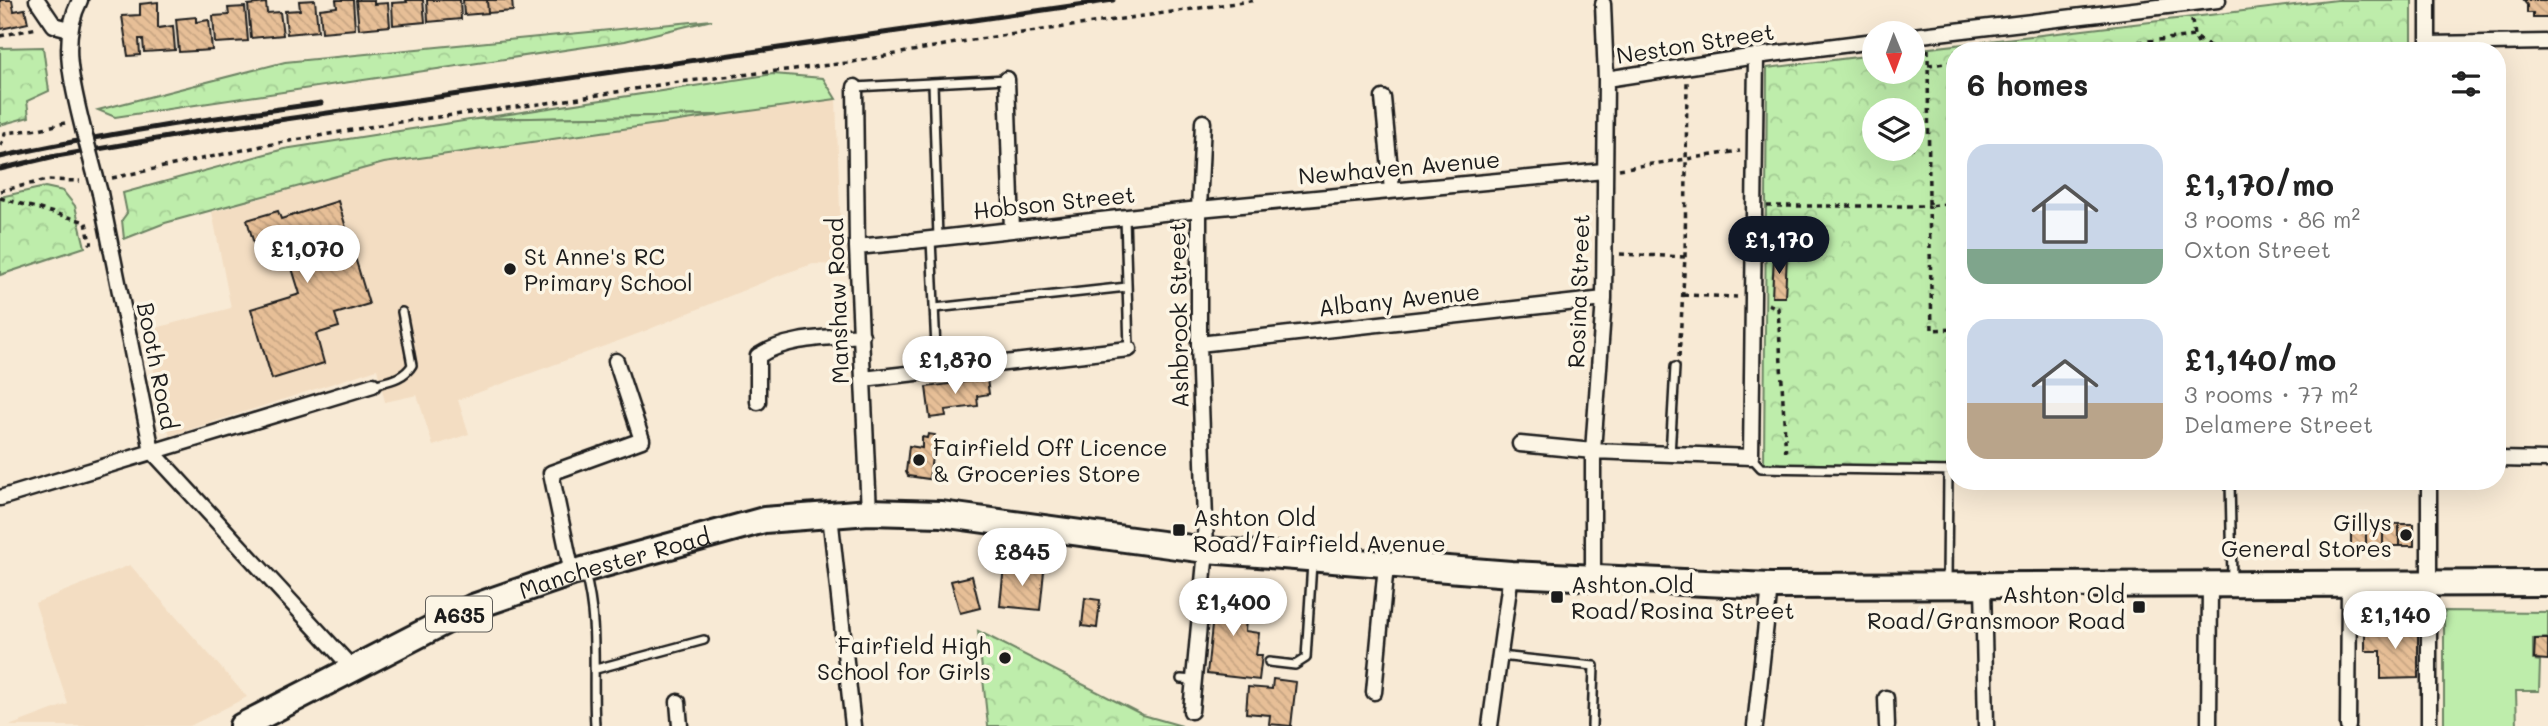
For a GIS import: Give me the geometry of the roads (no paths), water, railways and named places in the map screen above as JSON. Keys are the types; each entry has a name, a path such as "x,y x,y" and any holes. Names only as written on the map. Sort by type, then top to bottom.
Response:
{"highway":[{"name":"A635","path":"830,515 869,512 941,514 1206,550 1592,579 1770,586 2548,583"},
{"name":"Manchester Road","path":"242,726 473,607 578,572 764,520 830,515"}],"street":[{"path":"37,0 54,25 70,29"},
{"name":"Booth Road","path":"80,0 70,29 69,64 82,124 100,186 152,451 353,669"},
{"path":"1925,34 2218,0"},
{"path":"2428,0 2428,42"},
{"name":"Rosina Street","path":"1592,579 1593,452 1604,299 1606,79 1603,4"},
{"name":"Neston Street","path":"1606,79 1756,55 1862,42"},
{"path":"2506,44 2548,42"},
{"path":"1520,444 1593,452 1751,457 1756,55"},
{"path":"1007,79 1012,230"},
{"name":"Manshaw Road","path":"855,87 856,247 869,512"},
{"path":"1383,97 1392,190"},
{"name":"Ashbrook Street","path":"1191,711 1187,679 1206,550 1199,344 1199,209 1203,122"},
{"name":"Newhaven Avenue","path":"1199,209 1604,171"},
{"name":"Hobson Street","path":"856,247 1199,209"},
{"name":"Albany Avenue","path":"1199,344 1604,299"},
{"path":"758,402 758,356 786,344 862,335"},
{"path":"863,379 1129,349"},
{"path":"578,572 551,473 642,440 616,360"},
{"path":"0,498 373,385"},
{"path":"2506,459 2548,460"},
{"path":"2428,490 2429,726"},
{"path":"830,515 853,726"},
{"path":"1374,692 1386,565"},
{"path":"1490,726 1511,574"},
{"path":"2209,726 2221,584"},
{"path":"2348,726 2349,584"},
{"path":"1983,585 1986,726"},
{"path":"1755,726 1770,586"},
{"path":"1886,698 1886,726"},
{"path":"678,702 680,726"}],"lane":[{"path":"855,87 1007,79"},
{"path":"933,83 934,308 937,370"},
{"path":"1125,217 1129,349"},
{"path":"934,308 1127,287"},
{"path":"373,385 399,377 409,371 412,365 401,312"},
{"path":"1670,455 1675,366"},
{"path":"1751,457 1761,467 1946,471"},
{"path":"1947,585 1951,490"},
{"path":"2221,584 2229,490"},
{"path":"1269,662 1295,665 1306,658 1313,559"},
{"path":"578,572 592,599 596,669 595,726"},
{"path":"596,669 704,639"},
{"path":"1500,656 1594,666 1592,726"}],"railway":[{"path":"0,169 51,157 209,130 1113,0"},
{"path":"0,157 120,133 321,103"}],"place":[{"name":"St Anne's RC Primary School","path":"510,269"},
{"name":"Fairfield Off Licence & Groceries Store","path":"919,460"},
{"name":"Ashton Old Road/Fairfield Avenue","path":"1179,530"},
{"name":"Gillys General Stores","path":"2406,535"},
{"name":"Ashton Old Road/Rosina Street","path":"1557,597"},
{"name":"Ashton Old Road/Gransmoor Road","path":"2139,607"},
{"name":"Fairfield High School for Girls","path":"1005,658"}]}
